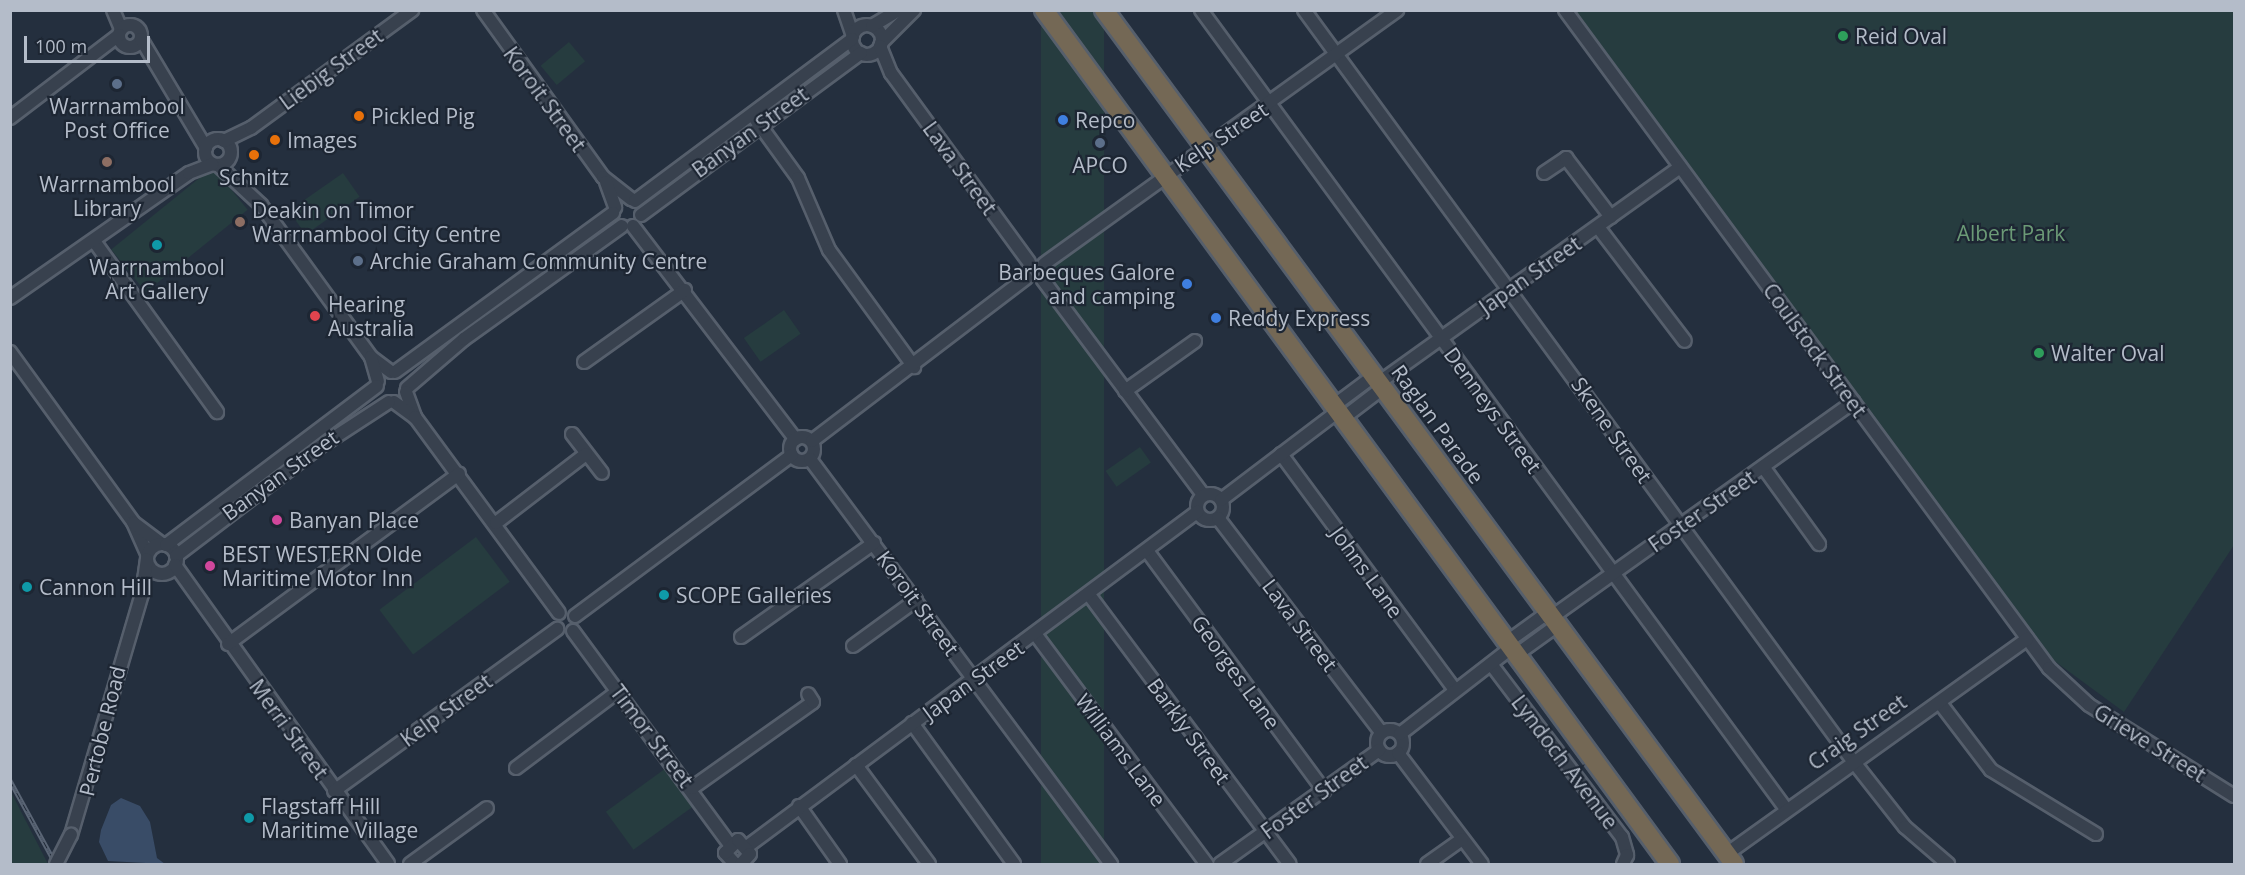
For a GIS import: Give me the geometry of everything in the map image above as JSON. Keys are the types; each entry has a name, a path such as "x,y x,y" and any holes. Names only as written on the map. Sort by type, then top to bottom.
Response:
{"highway":[{"path":"1044,10 1337,413 1670,864"},
{"name":"Raglan Parade","path":"1104,10 1379,382 1726,862"}],"street":[{"path":"113,10 133,45 151,62 194,121 226,147 240,181 371,357 393,372 406,390 415,417"},
{"path":"118,10 124,30"},
{"name":"Liebig Street","path":"226,147 412,10"},
{"path":"846,10 871,26 899,10"},
{"path":"846,10 853,38"},
{"path":"881,45 914,10"},
{"name":"Denneys Street","path":"1201,10 1786,809"},
{"name":"Skene Street","path":"1304,10 1510,288 1679,525 1853,761 1924,846 1948,864"},
{"name":"Kelp Street","path":"1044,264 1397,10"},
{"name":"Coulstock Street","path":"1565,10 2027,639 2066,688"},
{"name":"Koroit Street","path":"483,12 606,181 633,200"},
{"name":"Banyan Street","path":"147,557 312,446 392,402 464,339 634,221 757,121 853,38 871,26"},
{"name":"Lava Street","path":"871,26 891,73 1029,262"},
{"path":"10,118 99,55 124,30 139,28 133,45"},
{"name":"Lava Street","path":"853,38 864,54 891,73"},
{"path":"99,55 133,45"},
{"name":"Banyan Street","path":"614,210 881,45"},
{"path":"194,121 205,150 215,165 240,181"},
{"path":"757,121 798,178 828,250 914,367"},
{"path":"189,173 205,150 226,147"},
{"path":"10,298 24,291 189,173 215,165 226,147"},
{"path":"1544,173 1566,158 1611,217"},
{"name":"Japan Street","path":"1221,500 1439,337 1680,167"},
{"name":"Koroit Street","path":"606,181 614,210 634,221"},
{"path":"633,200 634,221 795,439 812,441 914,367 1026,278 1029,262 1044,264 1043,280 1125,391 1203,495 1221,500 1218,518 1204,520 1197,512 1203,495"},
{"path":"393,372 614,210"},
{"path":"1598,226 1685,341"},
{"path":"94,241 217,412"},
{"path":"1026,278 1043,280"},
{"path":"584,362 685,290"},
{"path":"10,307 24,291"},
{"path":"1125,391 1194,341"},
{"path":"10,352 133,522 147,557"},
{"path":"371,357 377,384 392,402 415,417 559,613 557,629 573,631 576,616 792,455 795,439"},
{"path":"10,361 28,374"},
{"name":"Banyan Street","path":"162,574 312,446 377,384 393,372"},
{"name":"Foster Street","path":"1512,648 1679,525 1764,468 1853,402"},
{"path":"572,435 602,473"},
{"path":"792,455 810,459 812,441"},
{"path":"495,523 586,454"},
{"name":"Johns Lane","path":"1281,454 1455,690"},
{"name":"Koroit Street","path":"810,459 1111,864"},
{"path":"1764,468 1819,544"},
{"path":"228,644 459,474"},
{"name":"Japan Street","path":"748,846 912,723 1090,596 1149,552 1197,512"},
{"name":"Lava Street","path":"1218,518 1382,732"},
{"path":"133,522 164,544"},
{"path":"741,637 874,543"},
{"name":"Merri Street","path":"164,544 176,561 191,593 388,864"},
{"name":"Georges Lane","path":"1149,552 1324,791"},
{"name":"Merri Street","path":"147,557 162,574 191,593"},
{"name":"Pertobe Road","path":"56,864 71,835 142,594 147,557"},
{"name":"Pertobe Road","path":"142,594 162,574"},
{"name":"Barkly Street","path":"1090,596 1264,833 1290,864"},
{"path":"853,646 916,600"},
{"path":"559,613 576,616"},
{"name":"Kelp Street","path":"334,791 557,629"},
{"name":"Timor Street","path":"573,631 692,788 734,861"},
{"name":"Williams Lane","path":"1036,635 1207,864"},
{"name":"Craig Street","path":"1726,862 1786,809 1940,703 2027,639"},
{"path":"1398,753 1379,750 1382,732 1400,734 1512,648"},
{"name":"Lyndoch Avenue","path":"1491,664 1622,837 1627,855 1623,864"},
{"name":"Grieve Street","path":"2066,688 2235,796"},
{"path":"516,768 618,691"},
{"path":"692,788 813,702 808,694"},
{"path":"1940,703 1990,770 2096,834"},
{"path":"912,723 1014,864"},
{"path":"1400,734 1398,753 1482,864"},
{"name":"Foster Street","path":"1220,864 1379,750"},
{"path":"856,765 929,864"},
{"path":"799,806 840,864"},
{"path":"410,864 487,808"},
{"path":"1427,864 1462,839"},
{"path":"738,840 748,846 734,861 738,840"}],"green space":[{"path":"1041,11 1104,11 1104,864 1041,864"},
{"name":"Albert Park","path":"1570,11 2234,11 2234,545 2124,712 2041,651"},
{"path":"569,42 585,61 557,85 541,66"},
{"path":"213,167 248,210 146,292 111,249"},
{"path":"343,173 360,197 306,235 289,211"},
{"path":"784,310 801,334 760,362 744,338"},
{"path":"1140,447 1151,463 1116,487 1106,471"},
{"path":"476,537 510,582 413,655 379,610"},
{"path":"673,763 701,801 633,850 606,812"},
{"path":"11,792 48,864 11,864"}],"water":[{"path":"121,798 140,806 150,822 157,858 165,864 108,861 99,842 101,830 111,805"}],"railway":[{"path":"10,780 56,864"}],"place":[{"name":"Reid Oval","path":"1843,36"},
{"name":"Warrnambool Post Office","path":"117,84"},
{"name":"Pickled Pig","path":"359,116"},
{"name":"Repco","path":"1063,120"},
{"name":"Images","path":"275,140"},
{"name":"APCO","path":"1100,143"},
{"name":"Schnitz","path":"254,155"},
{"name":"Warrnambool Library","path":"107,162"},
{"name":"Deakin on Timor Warrnambool City Centre","path":"240,222"},
{"name":"Warrnambool Art Gallery","path":"157,245"},
{"name":"Archie Graham Community Centre","path":"358,261"},
{"name":"Barbeques Galore and camping","path":"1187,284"},
{"name":"Hearing Australia","path":"315,316"},
{"name":"Reddy Express","path":"1216,318"},
{"name":"Walter Oval","path":"2039,353"},
{"name":"Banyan Place","path":"277,520"},
{"name":"BEST WESTERN Olde Maritime Motor Inn","path":"210,566"},
{"name":"Cannon Hill","path":"27,587"},
{"name":"SCOPE Galleries","path":"664,595"},
{"name":"Flagstaff Hill Maritime Village","path":"249,818"}]}
